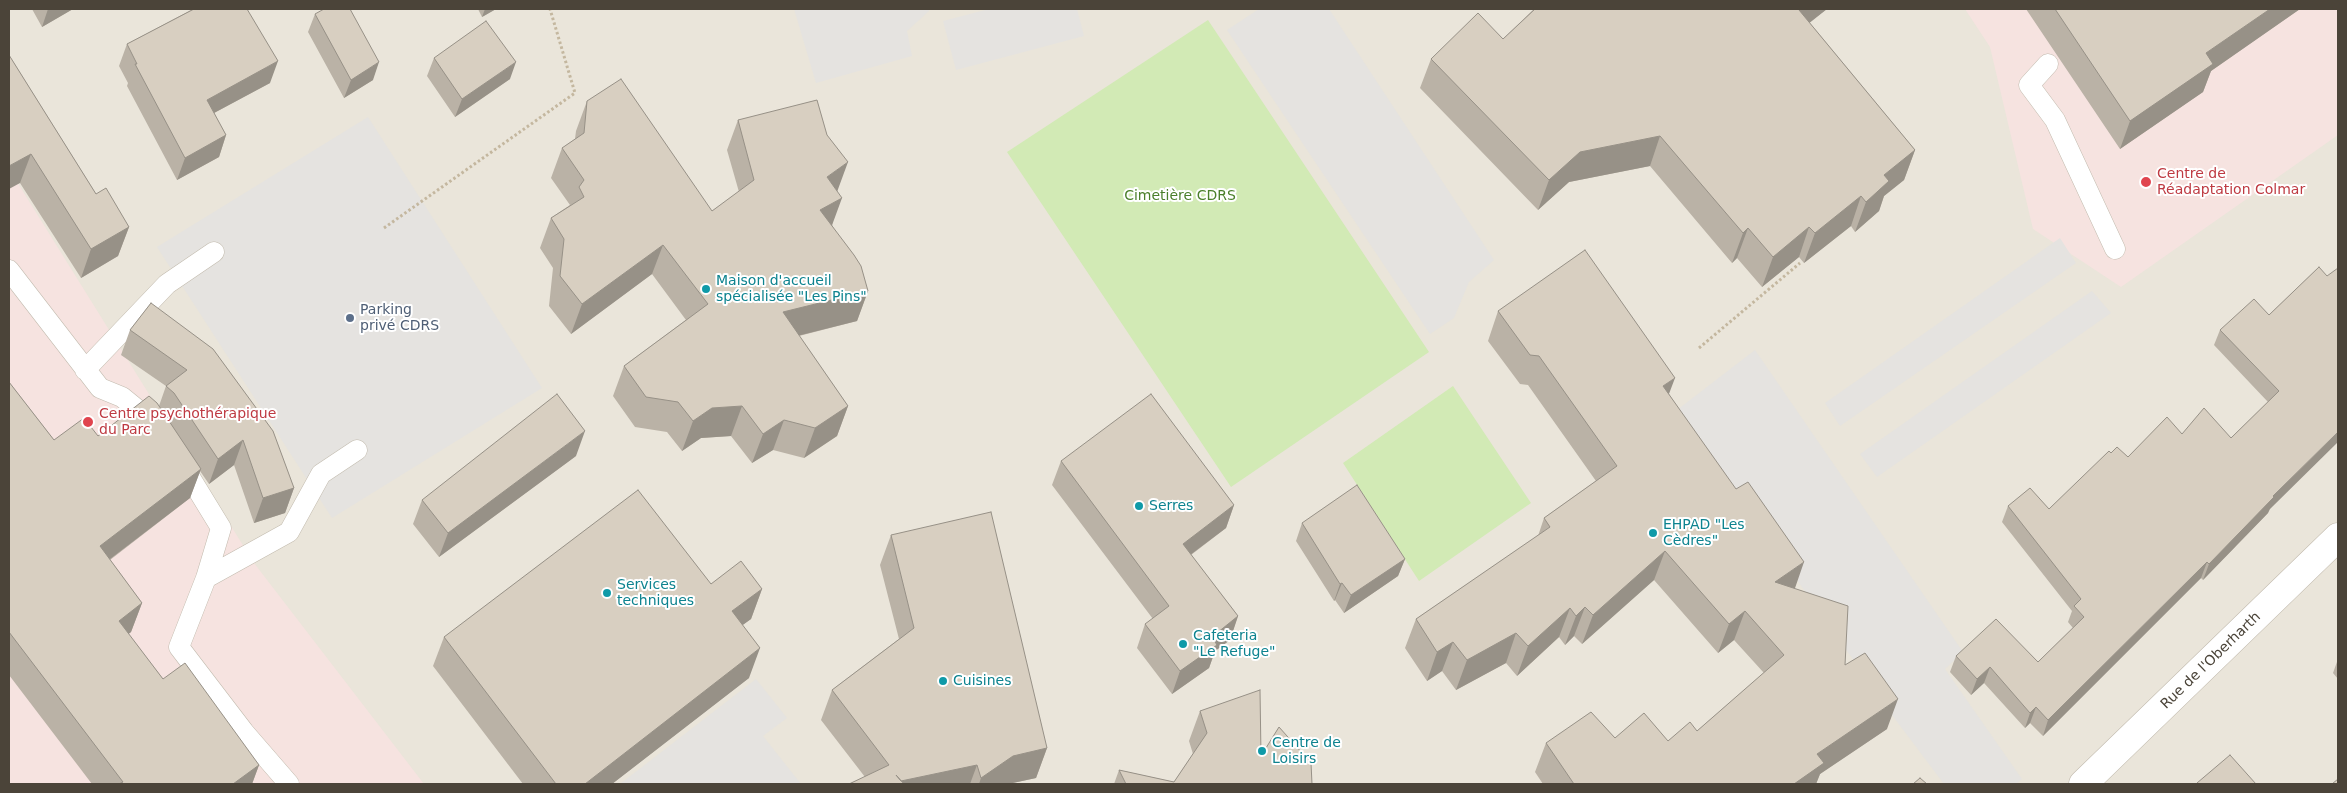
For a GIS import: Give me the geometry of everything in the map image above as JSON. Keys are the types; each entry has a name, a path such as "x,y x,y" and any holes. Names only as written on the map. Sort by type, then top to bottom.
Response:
{"street":[{"name":"Rue de l'Oberharth","path":"2083,784 2338,537"}],"lane":[{"path":"2048,64 2029,85 2055,120 2115,249"},
{"path":"85,370 167,284 214,252"},
{"path":"9,270 100,388 122,397 155,424 221,528 206,578 179,647 244,732 289,784"},
{"path":"206,578 289,532 320,474 357,450"}],"path":[{"path":"384,228 575,92 550,9"},
{"path":"1699,348 1800,263"}],"shaded area":[{"path":"9,9 2338,9 2338,784 9,784"},
{"path":"794,9 929,9 929,11 907,31 912,56 816,83"},
{"path":"989,9 1077,9 1084,36 956,70 943,21"},
{"path":"1259,9 1329,9 1494,260 1469,282 1454,318 1430,334 1227,30"},
{"name":"Centre de Réadaptation Colmar","path":"1965,9 2338,9 2338,135 2121,287 2033,229 1990,47"},
{"name":"Parking privé CDRS","path":"368,117 542,388 332,518 157,247"},
{"name":"Centre psychothérapique du Parc","path":"9,169 254,563 424,784 9,784"},
{"path":"2060,238 2076,263 1840,426 1825,403"},
{"path":"2092,291 2111,313 1877,477 1860,454"},
{"path":"1755,350 1963,652 1945,669 2022,779 2016,784 1944,784 1895,719 1677,410"},
{"path":"756,679 787,718 763,736 801,784 620,784"}],"green space":[{"name":"Cimetière CDRS","path":"1208,20 1429,352 1231,487 1007,152"},
{"path":"1453,386 1531,503 1419,581 1343,463"}],"building":[{"path":"194,9 247,9 278,61 207,100 226,135 185,158 135,64 137,64 127,44"},
{"path":"324,9 350,9 379,62 351,80 315,14"},
{"path":"1535,9 1800,9 1915,150 1884,175 1889,181 1866,202 1861,196 1815,233 1809,227 1773,257 1748,228 1743,233 1660,136 1580,152 1549,180 1431,59 1478,13 1503,39"},
{"path":"2055,9 2270,9 2206,53 2213,64 2130,121"},
{"path":"486,21 516,62 462,99 434,58"},
{"path":"9,55 96,194 106,188 129,227 91,249 31,154 9,166"},
{"name":"Maison d'accueil spécialisée \"Les Pins\"","path":"621,79 712,211 754,180 738,120 817,100 827,135 848,162 827,177 842,198 820,210 861,266 868,291 783,312 848,406 815,428 784,420 763,434 742,406 712,408 693,421 678,402 646,397 624,366 708,304 663,245 582,304 560,276 564,239 551,218 584,197 579,187 584,180 562,148 584,133 587,101"},
{"name":"EHPAD \"Les Cèdres\"","path":"1585,250 1675,378 1663,386 1736,489 1748,482 1804,562 1775,582 1848,606 1845,665 1865,653 1898,699 1817,754 1824,763 1794,784 1574,784 1546,743 1591,712 1615,738 1644,713 1668,741 1690,722 1697,731 1784,655 1745,611 1729,624 1665,551 1593,615 1585,607 1576,616 1570,608 1528,646 1516,633 1467,660 1453,642 1437,652 1416,619 1550,527 1544,518 1617,466 1539,356 1530,355 1498,311"},
{"path":"2319,267 2327,276 2338,268 2338,432 2273,496 2209,564 2207,562 2048,720 2036,707 2030,713 1990,667 1977,679 1956,656 1996,619 2038,662 2084,617 2074,606 2081,599 2008,506 2030,488 2049,509 2109,451 2111,453 2117,447 2128,457 2167,417 2182,434 2204,408 2231,438 2279,391 2220,330 2254,299 2269,315"},
{"path":"151,303 213,349 273,431 294,488 263,498 243,440 218,459 174,393 166,386 187,370 130,330"},
{"path":"9,382 54,440 84,418 98,436 149,396 157,403 201,469 100,546 142,603 119,621 163,679 185,663 259,765 233,784 119,784 123,782 9,632"},
{"path":"557,394 585,431 448,533 422,500"},
{"path":"1151,394 1234,505 1183,544 1238,616 1212,637 1217,645 1180,671 1145,624 1169,606 1061,461"},
{"path":"1357,485 1405,559 1351,595 1342,583 1340,584 1302,523"},
{"name":"Services techniques","path":"638,490 711,584 741,561 762,589 732,611 760,648 585,784 556,784 444,637"},
{"name":"Cuisines","path":"991,512 1047,748 1013,756 981,778 977,765 901,781 904,784 849,784 889,765 832,690 914,628 891,535"},
{"path":"1260,690 1261,756 1279,727 1311,763 1312,784 1126,784 1119,770 1174,782 1207,733 1200,711"},
{"path":"2230,755 2256,784 2197,783"},
{"path":"1920,778 1927,784 1913,784"}],"place":[{"name":"Centre de Réadaptation Colmar","path":"2146,182"},
{"name":"Maison d'accueil spécialisée \"Les Pins\"","path":"706,289"},
{"name":"Parking privé CDRS","path":"350,318"},
{"name":"Centre psychothérapique du Parc","path":"88,422"},
{"name":"Serres","path":"1139,506"},
{"name":"EHPAD \"Les Cèdres\"","path":"1653,533"},
{"name":"Services techniques","path":"607,593"},
{"name":"Cafeteria \"Le Refuge\"","path":"1183,644"},
{"name":"Cuisines","path":"943,681"},
{"name":"Centre de Loisirs","path":"1262,751"}]}
